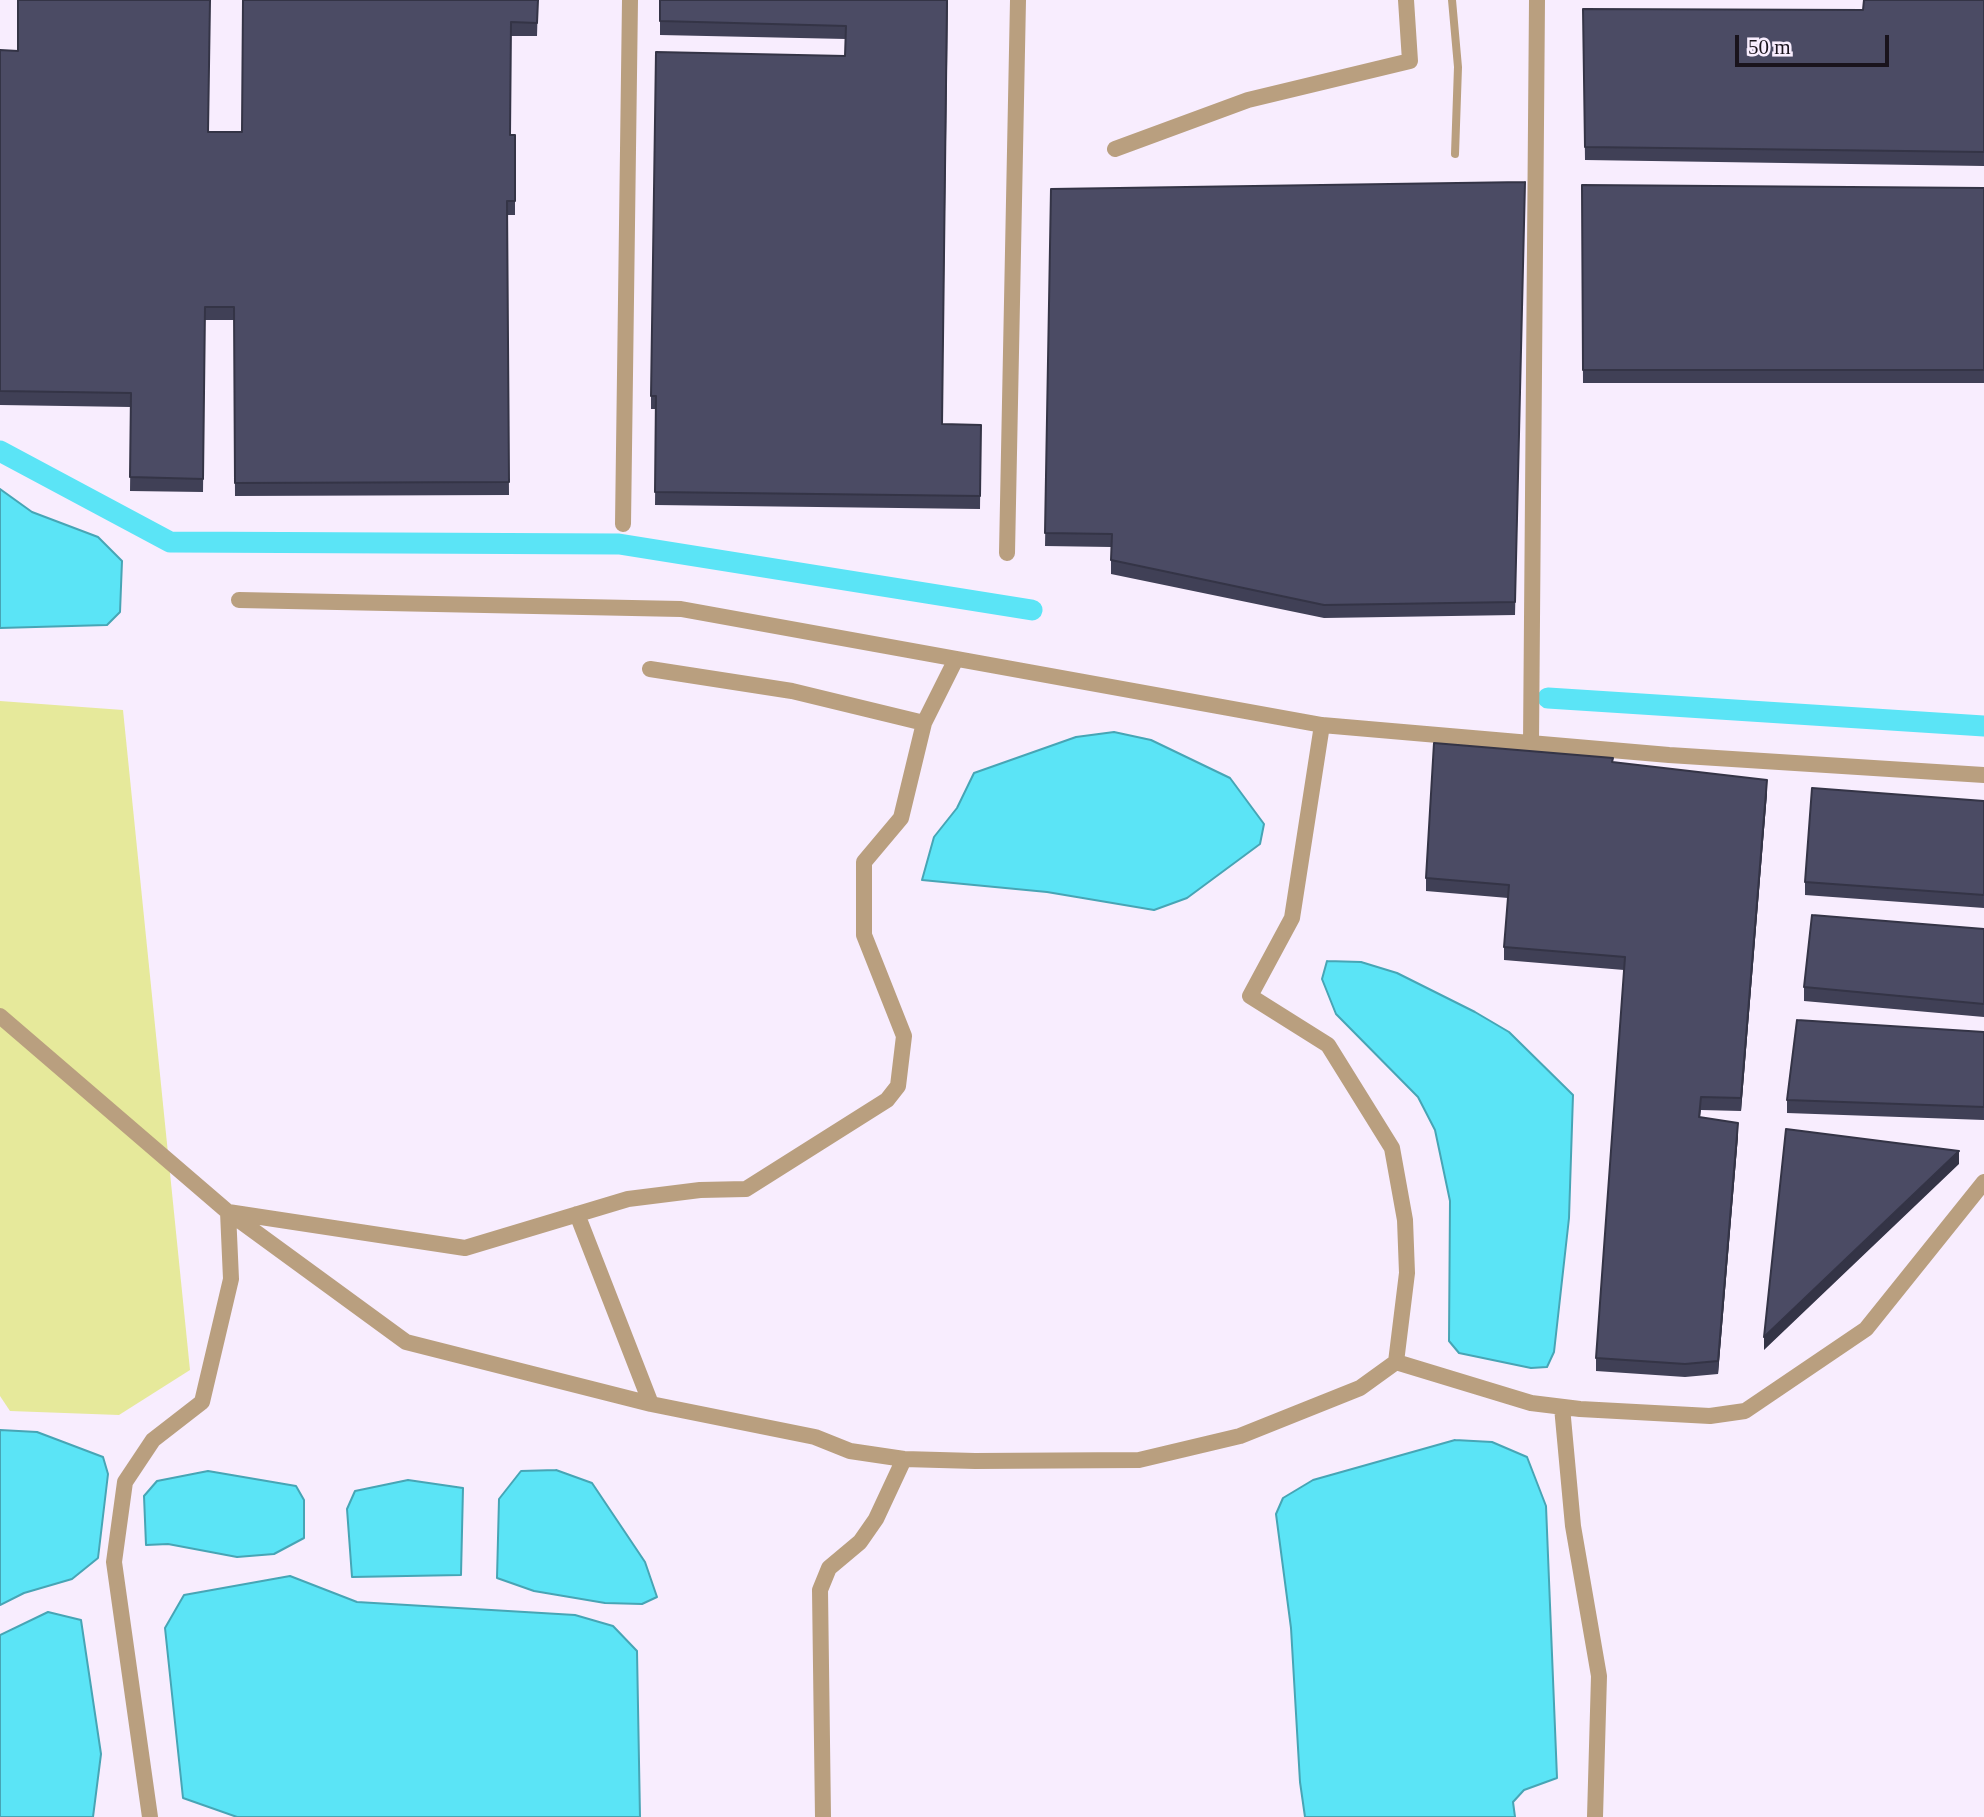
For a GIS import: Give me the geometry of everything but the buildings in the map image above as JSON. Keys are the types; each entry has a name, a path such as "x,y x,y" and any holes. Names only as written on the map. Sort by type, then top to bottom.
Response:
{"street":[{"path":"623,524 630,0"},
{"path":"1007,553 1018,0"},
{"path":"1115,149 1248,100 1410,61 1406,0"},
{"path":"1531,743 1537,0"},
{"path":"239,600 681,610 1322,725 1531,743 1984,775"},
{"path":"228,1212 465,1248 628,1199 700,1190 746,1189 887,1100 898,1086 904,1036 864,935 864,862 901,818 924,723 956,659"},
{"path":"650,669 792,691 924,723"},
{"path":"0,1016 228,1212 406,1342 651,1404 815,1437 850,1451 904,1459 1139,1460 1251,1431 1360,1388 1396,1362 1407,1273 1405,1220 1392,1148 1328,1045 1250,996 1292,918 1322,725"},
{"path":"1396,1362 1531,1403 1710,1416 1745,1411 1866,1329 1984,1182"},
{"path":"150,1817 114,1562 125,1482 153,1440 202,1402 231,1279 228,1212"},
{"path":"577,1214 651,1404"},
{"path":"1562,1407 1573,1526 1599,1676 1595,1817"},
{"path":"823,1817 820,1590 829,1568 860,1542 876,1519 904,1459"}],"lane":[{"path":"1452,0 1458,67 1455,154"}],"green space":[{"path":"0,701 123,710 190,1370 119,1415 10,1411 0,1396"}],"water":[{"path":"0,489 32,512 98,537 122,561 120,612 107,625 0,628"},
{"path":"1114,732 1151,740 1230,778 1264,824 1260,844 1187,898 1154,910 1047,892 922,880 934,837 957,808 974,773 1076,737"},
{"path":"1327,961 1361,962 1397,973 1475,1012 1509,1032 1573,1095 1569,1218 1554,1352 1547,1367 1531,1368 1459,1353 1449,1341 1450,1201 1435,1130 1418,1097 1336,1014 1322,979"},
{"path":"0,1430 37,1432 103,1457 108,1474 98,1558 72,1579 24,1593 0,1605"},
{"path":"1455,1440 1492,1442 1527,1457 1546,1506 1557,1778 1524,1790 1513,1802 1515,1817 1305,1817 1300,1782 1291,1628 1276,1514 1283,1498 1313,1480"},
{"path":"556,1470 592,1483 645,1562 657,1597 642,1604 605,1603 534,1591 497,1578 499,1499 521,1471"},
{"path":"208,1471 296,1486 304,1500 304,1538 274,1554 237,1557 168,1544 146,1545 144,1496 157,1481"},
{"path":"408,1480 463,1488 461,1575 352,1577 347,1509 355,1491"},
{"path":"290,1576 357,1602 575,1615 613,1626 637,1651 640,1817 237,1817 183,1798 165,1628 184,1595"},
{"path":"48,1612 81,1620 101,1754 93,1817 0,1817 0,1635"}],"waterway":[{"path":"0,451 170,542 619,544 1032,610"},
{"path":"1548,698 1984,726"}]}
